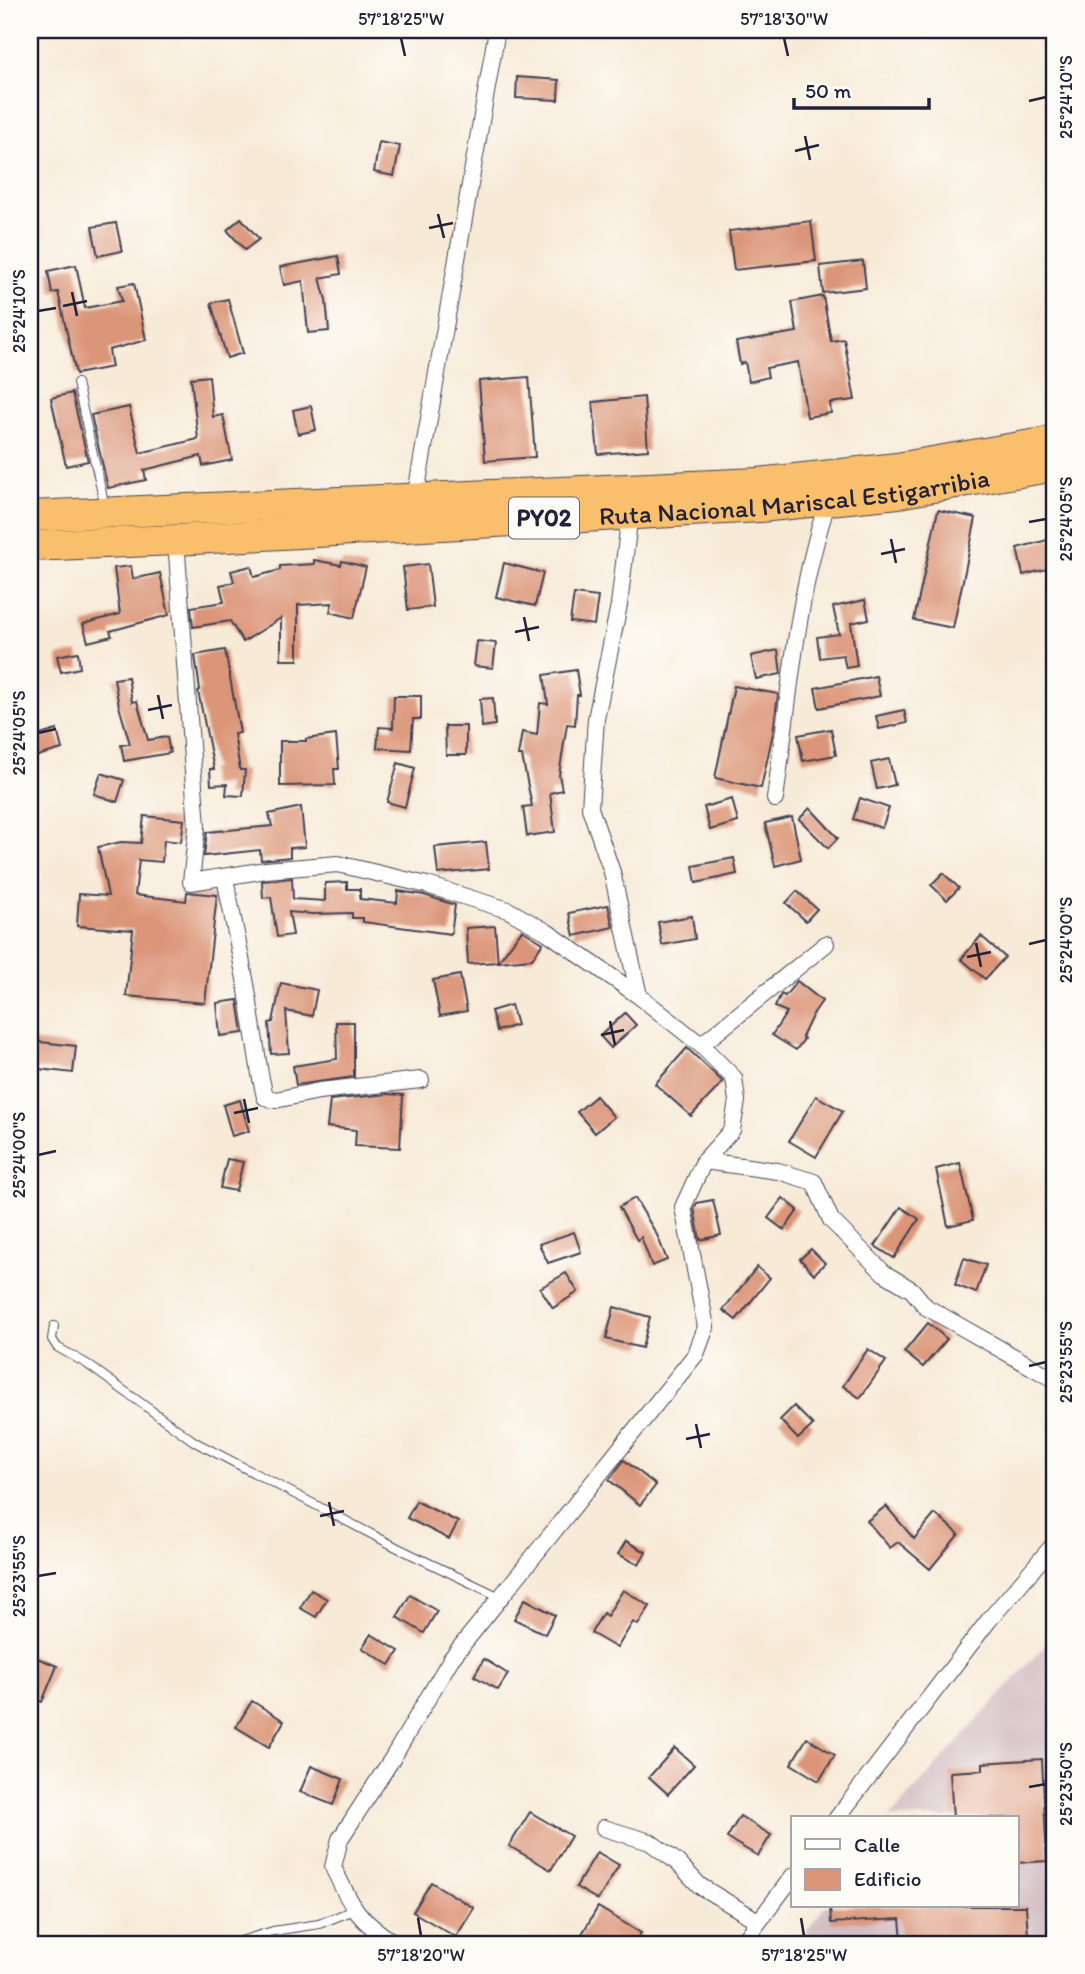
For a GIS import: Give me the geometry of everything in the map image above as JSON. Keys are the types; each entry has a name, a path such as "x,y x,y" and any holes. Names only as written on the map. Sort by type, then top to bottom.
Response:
{"highway":[{"name":"Ruta Nacional Mariscal Estigarribia","path":"30,516 772,482 897,468 1055,441"},
{"name":"Ruta Nacional Mariscal Estigarribia","path":"30,546 176,540 828,501 988,479 1055,466"}],"street":[{"path":"415,499 497,30"},
{"path":"775,799 804,600 816,539 828,501"},
{"path":"630,513 619,605 596,719 590,808 612,872 639,996"},
{"path":"176,540 197,816 191,883 266,870 338,864 508,910 547,932 639,996 701,1045 734,1078 737,1101 732,1130 704,1161 683,1207 706,1328 696,1354 451,1659 392,1759 340,1839 332,1867 354,1910 375,1931 396,1944"},
{"path":"225,878 265,1097 275,1100 319,1091 421,1080"},
{"path":"701,1045 826,944"},
{"path":"704,1161 778,1171 814,1182 831,1220 884,1273 912,1290 926,1307 1055,1380"},
{"path":"839,1816 989,1620 1055,1543"},
{"path":"604,1828 650,1842 677,1862 700,1886 758,1922"},
{"path":"742,1944 791,1879"}],"lane":[{"path":"77,383 106,513"},
{"path":"54,1326 52,1339 57,1347 87,1364 195,1442 398,1548 500,1597"},
{"path":"231,1944 273,1931 319,1924 354,1910"}],"shaded area":[{"path":"1055,1634 1055,1944 797,1944 824,1908 1018,1908 1018,1816 891,1816"}],"building":[{"path":"517,77 559,80 558,100 516,98"},
{"path":"379,142 400,146 394,176 374,172"},
{"path":"241,218 259,239 245,250 227,230"},
{"path":"811,221 816,261 734,270 729,231"},
{"path":"116,223 122,251 98,256 92,227"},
{"path":"338,256 341,274 320,278 326,300 329,331 308,333 303,281 284,285 280,267"},
{"path":"863,261 866,288 823,293 820,266"},
{"path":"76,265 85,308 122,301 118,286 134,283 146,340 109,350 112,367 76,374 58,292 52,293 48,271"},
{"path":"823,296 831,341 844,339 855,400 830,403 831,413 807,417 798,362 766,368 768,377 749,382 745,362 740,364 736,342 797,332 792,302"},
{"path":"228,299 243,353 227,358 211,303"},
{"path":"209,376 213,417 223,415 232,460 203,466 201,456 144,470 146,480 108,488 91,415 129,407 140,453 198,439 191,378"},
{"path":"529,377 535,457 485,461 479,381"},
{"path":"72,393 88,461 66,466 51,398"},
{"path":"644,397 648,450 598,454 593,402"},
{"path":"311,406 316,430 298,434 293,410"},
{"path":"938,510 976,518 953,628 914,620"},
{"path":"1055,538 1055,567 1023,575 1017,548"},
{"path":"314,560 341,565 342,561 366,567 354,618 330,612 332,603 298,605 298,660 281,660 281,618 243,642 230,621 193,627 191,607 224,602 220,585 234,582 231,571 251,566 254,577 280,570 280,566 314,564"},
{"path":"504,563 543,573 535,606 496,597"},
{"path":"428,564 433,607 408,610 403,567"},
{"path":"131,566 133,579 160,573 169,615 110,631 112,636 88,642 83,624 120,614 114,568"},
{"path":"574,594 598,597 594,625 570,622"},
{"path":"865,600 869,619 851,623 857,666 846,668 843,655 820,658 817,637 839,634 833,607"},
{"path":"477,641 496,643 493,668 474,666"},
{"path":"225,650 240,733 234,734 240,770 245,770 243,796 226,795 227,784 211,785 210,769 214,769 198,691 195,655"},
{"path":"778,650 781,674 756,679 751,656"},
{"path":"78,652 80,668 61,672 57,656"},
{"path":"576,670 580,695 577,695 575,725 567,724 559,775 562,790 550,793 555,832 527,836 523,807 532,806 522,756 518,756 522,732 537,735 540,703 548,704 544,675"},
{"path":"876,676 880,696 819,708 815,688"},
{"path":"128,677 132,702 137,701 148,740 167,737 170,753 124,761 121,745 130,744 114,679"},
{"path":"734,686 778,694 761,788 715,778"},
{"path":"394,696 421,696 421,719 413,719 411,750 377,748 379,727 393,728"},
{"path":"493,698 495,725 482,727 480,699"},
{"path":"904,710 907,723 879,729 876,716"},
{"path":"445,726 466,726 466,755 446,755"},
{"path":"831,729 836,755 803,761 798,735"},
{"path":"57,730 62,749 34,757 30,738"},
{"path":"336,735 339,769 334,769 335,785 280,786 280,741 306,741"},
{"path":"889,759 895,785 877,789 871,763"},
{"path":"398,763 415,768 405,807 387,802"},
{"path":"101,773 124,780 117,802 94,794"},
{"path":"860,798 889,808 882,828 853,819"},
{"path":"732,799 738,822 710,830 704,807"},
{"path":"301,807 305,847 290,848 290,857 261,860 260,850 204,856 207,832 272,826 269,814"},
{"path":"810,808 838,838 828,848 799,819"},
{"path":"144,816 184,820 181,842 164,840 162,862 139,860 135,895 186,901 187,892 217,895 205,1003 126,996 133,930 77,926 79,894 108,896 98,847 121,842 141,843"},
{"path":"792,817 801,859 775,866 765,823"},
{"path":"486,842 489,869 438,874 435,847"},
{"path":"734,858 737,874 696,883 693,866"},
{"path":"943,873 959,888 947,900 931,885"},
{"path":"292,878 293,899 325,901 325,883 347,882 347,889 360,889 360,899 397,903 398,891 424,895 455,905 451,934 363,922 363,918 352,918 352,913 289,912 293,935 277,937 271,897 263,898 262,881"},
{"path":"797,891 817,909 806,921 786,903"},
{"path":"608,905 613,927 574,936 569,913"},
{"path":"692,916 695,939 662,945 658,922"},
{"path":"495,926 498,962 468,964 466,928"},
{"path":"522,930 543,943 532,959 498,962"},
{"path":"981,936 1005,957 985,979 961,959"},
{"path":"460,975 467,1011 440,1016 433,980"},
{"path":"797,981 822,1001 796,1050 772,1035 787,1012 775,1007 781,994 785,996"},
{"path":"281,983 317,990 312,1016 286,1011 289,1053 271,1054 269,1023 273,1022"},
{"path":"238,1000 243,1033 220,1036 217,1003"},
{"path":"511,1005 517,1025 497,1031 491,1011"},
{"path":"625,1013 636,1025 611,1048 600,1036"},
{"path":"336,1022 354,1022 354,1077 296,1085 293,1066 337,1059"},
{"path":"31,1041 76,1046 73,1073 30,1068"},
{"path":"687,1048 723,1082 691,1116 655,1084"},
{"path":"403,1095 400,1148 355,1146 356,1130 327,1127 330,1100"},
{"path":"596,1096 614,1117 595,1133 577,1112"},
{"path":"816,1096 843,1111 816,1157 789,1141"},
{"path":"240,1100 249,1131 232,1136 223,1105"},
{"path":"227,1159 243,1162 236,1191 220,1188"},
{"path":"960,1163 973,1220 948,1226 936,1169"},
{"path":"635,1198 657,1235 667,1260 652,1266 641,1237 637,1240 619,1207"},
{"path":"783,1198 798,1210 784,1230 768,1218"},
{"path":"713,1200 721,1235 700,1240 694,1208 697,1203"},
{"path":"901,1207 919,1219 894,1258 875,1246"},
{"path":"574,1232 581,1252 548,1263 539,1244"},
{"path":"811,1249 825,1263 814,1274 800,1259"},
{"path":"964,1258 986,1265 976,1293 955,1285"},
{"path":"757,1267 770,1278 736,1320 723,1310"},
{"path":"566,1273 578,1292 553,1308 540,1288"},
{"path":"614,1307 650,1317 642,1348 606,1339"},
{"path":"928,1323 947,1339 923,1367 904,1352"},
{"path":"868,1349 886,1361 860,1398 843,1386"},
{"path":"794,1406 813,1425 798,1439 780,1420"},
{"path":"624,1460 656,1485 640,1505 609,1480"},
{"path":"416,1501 458,1522 449,1539 407,1518"},
{"path":"886,1506 914,1539 935,1514 959,1534 930,1569 898,1542 890,1548 867,1521"},
{"path":"626,1541 646,1552 639,1565 618,1554"},
{"path":"311,1590 327,1599 316,1617 300,1608"},
{"path":"623,1590 650,1606 638,1625 633,1622 617,1648 591,1633 603,1613 607,1616"},
{"path":"410,1595 437,1611 424,1633 397,1617"},
{"path":"525,1599 555,1615 545,1634 514,1619"},
{"path":"371,1634 399,1651 390,1665 362,1648"},
{"path":"30,1655 57,1666 42,1702 30,1697"},
{"path":"484,1659 508,1674 498,1690 474,1676"},
{"path":"252,1701 284,1721 269,1747 236,1727"},
{"path":"807,1738 835,1755 819,1781 791,1764"},
{"path":"675,1748 694,1765 668,1794 649,1777"},
{"path":"1042,1759 1047,1861 1018,1863 1018,1816 953,1816 950,1772 983,1770 983,1763"},
{"path":"311,1766 343,1779 333,1805 300,1792"},
{"path":"530,1812 571,1836 551,1870 509,1846"},
{"path":"740,1816 771,1835 758,1856 727,1838"},
{"path":"597,1852 619,1865 598,1900 576,1887"},
{"path":"431,1882 474,1908 456,1937 413,1912"},
{"path":"1026,1906 1028,1936 921,1944 920,1939 902,1940 900,1919 831,1923 830,1908"},
{"path":"598,1907 641,1933 634,1944 576,1944"}]}
